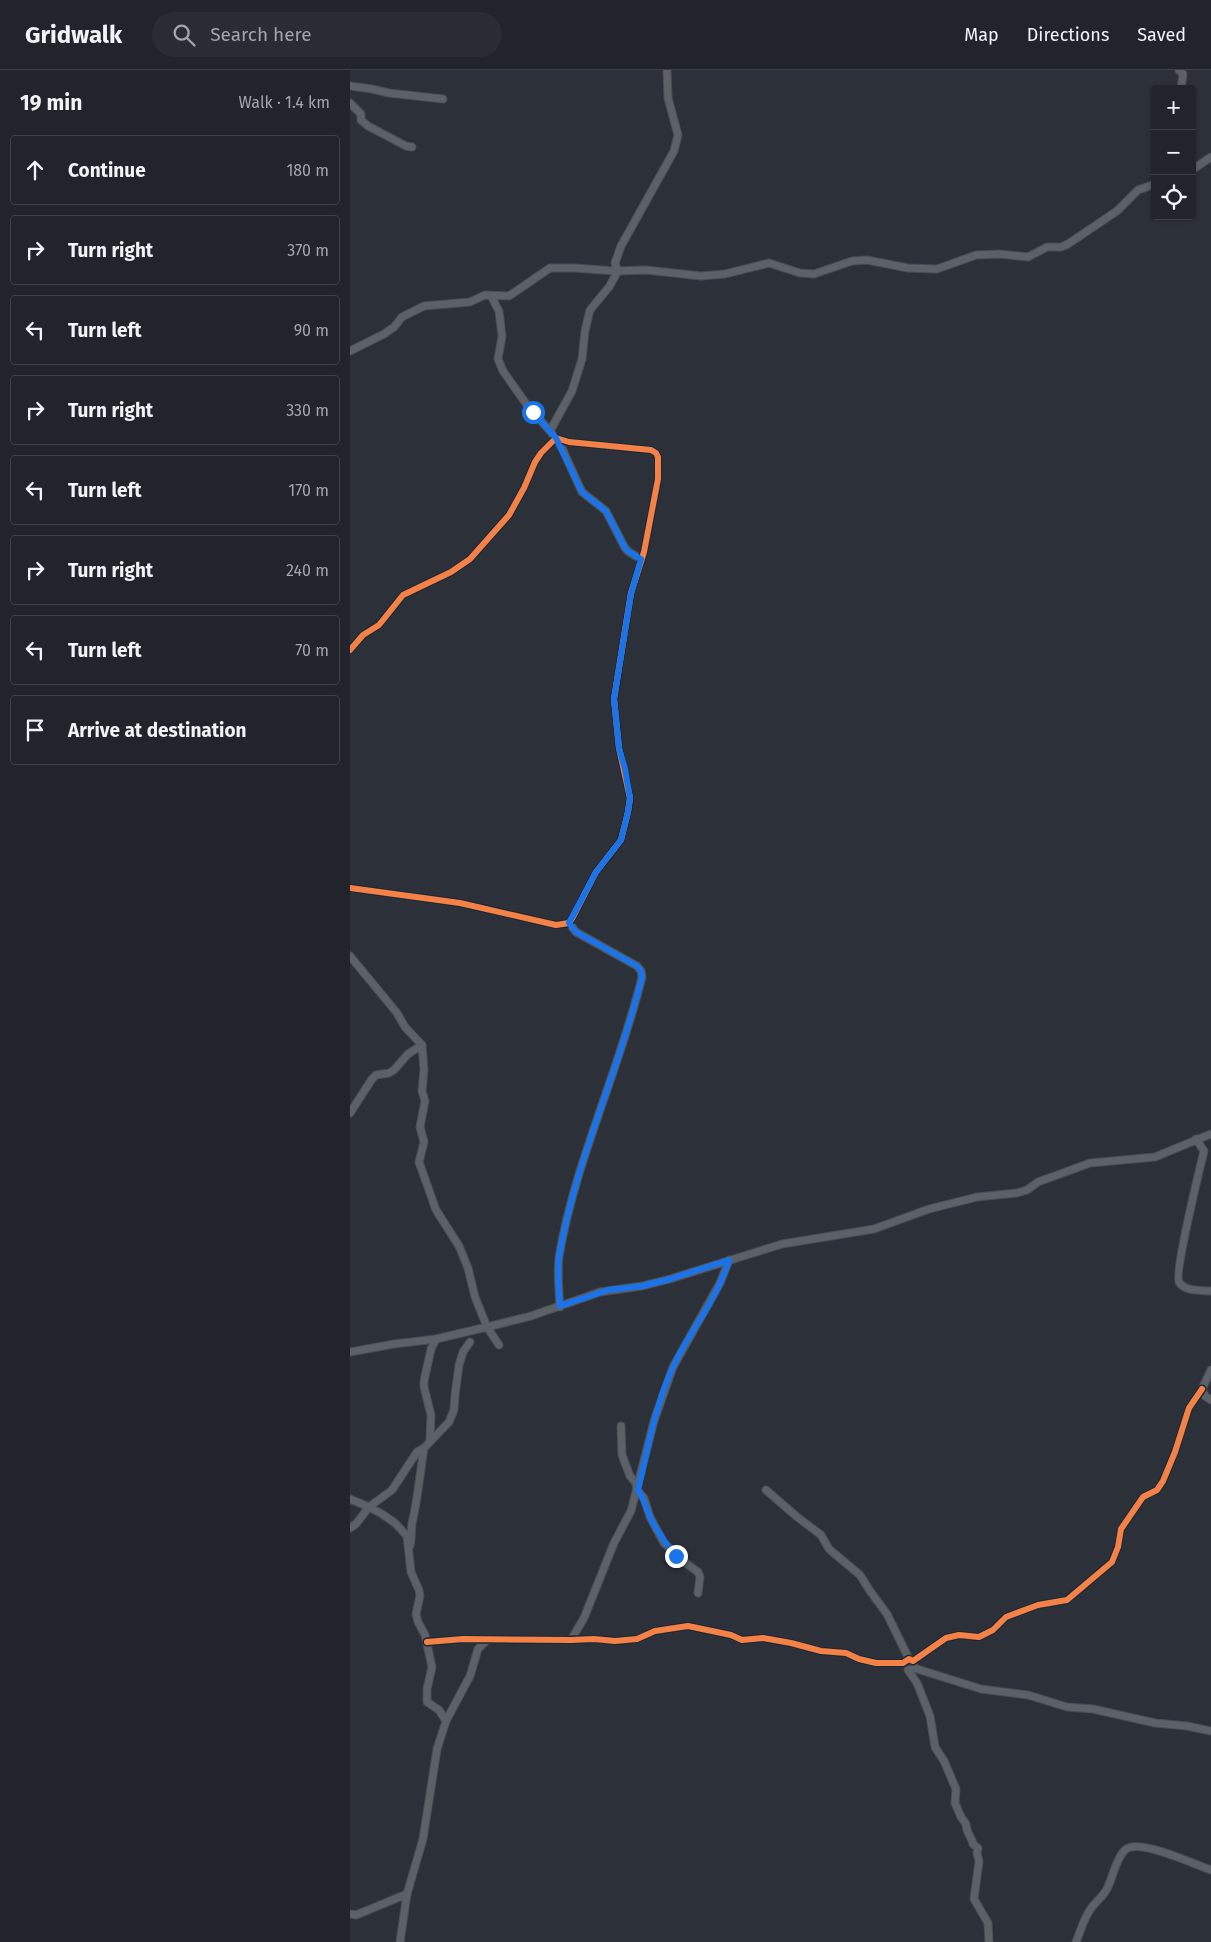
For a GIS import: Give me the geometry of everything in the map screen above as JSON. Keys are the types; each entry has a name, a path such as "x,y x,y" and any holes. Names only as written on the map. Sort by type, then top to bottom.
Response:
{"street":[{"path":"550,430 572,391 582,359 585,331 590,310 609,287 618,271 616,263 621,246 674,151 678,135 668,98 667,70"},
{"path":"1179,70 1183,74 1182,85"},
{"path":"350,86 389,93 443,99"},
{"path":"350,103 360,114 361,120 368,126 406,146 412,147"},
{"path":"1196,167 1211,157"},
{"path":"350,351 384,334 394,327 402,317 424,306 470,302 486,295 510,296 550,268 618,271 646,270 678,275 714,276 768,263 800,273 814,274 852,261 867,260 908,268 928,269 983,254 1006,254 1028,257 1047,247 1061,247 1068,244 1116,211 1138,190 1151,185"},
{"path":"491,296 499,311 502,336 498,359 503,371 526,405 556,438 582,492 606,511 625,548 641,559"},
{"path":"556,438 569,442 651,450 658,457 658,479 647,538 631,594 614,699 619,748 630,798 628,812 621,840 596,872 569,923"},
{"path":"350,650 363,635 379,625 403,595 451,572 470,559 509,515 541,453 556,438"},
{"path":"350,888 460,902 556,925 569,923"},
{"path":"560,1306 559,1259 575,1188 630,1022 642,977 641,971 637,966 576,932 569,923"},
{"path":"350,956 397,1013 405,1027 422,1044 424,1070 422,1092 424,1101 420,1127 424,1142 419,1162 436,1210 462,1253 487,1327 499,1345"},
{"path":"350,1113 376,1075 389,1073 394,1070 408,1054 422,1044"},
{"path":"350,1352 436,1339 487,1327 531,1316 608,1290 642,1286 670,1279 782,1244 874,1229 929,1209 977,1197 1017,1194 1038,1182 1090,1163 1154,1157 1211,1134"},
{"path":"1196,1139 1204,1150 1182,1247 1178,1279 1179,1283 1189,1289 1211,1291"},
{"path":"571,1640 584,1618 611,1549 631,1511 638,1490 654,1421 673,1367 720,1283 729,1260"},
{"path":"430,1440 431,1415 424,1381 431,1349 436,1339"},
{"path":"350,1528 356,1524 369,1506 392,1490 417,1452 424,1448 449,1422 454,1410 454,1395 459,1365 463,1352 470,1342"},
{"path":"909,1664 946,1638 958,1634 979,1637 993,1630 1006,1617 1038,1605 1067,1600 1112,1562 1118,1547 1121,1529 1143,1497 1157,1490 1163,1481 1189,1408 1202,1389 1211,1370"},
{"path":"1202,1389 1205,1396 1211,1400"},
{"path":"621,1426 622,1455 630,1476 644,1498 650,1517 664,1543 676,1556 698,1572 700,1577 698,1593"},
{"path":"409,1548 424,1448"},
{"path":"766,1490 821,1535 829,1549 860,1574 887,1614 930,1716 935,1747 944,1760 956,1789 955,1803 966,1824 966,1830 973,1844 978,1848 979,1861 974,1899 988,1923 989,1942"},
{"path":"350,1499 369,1506 402,1530 407,1536 411,1572 420,1596 416,1614 427,1642 432,1667 427,1689 427,1702 439,1710 446,1721"},
{"path":"427,1642 448,1639 594,1639 615,1641 637,1639 655,1631 688,1626 731,1635 742,1640 763,1638 821,1651 846,1653 859,1659 876,1663 909,1664 981,1689 1028,1695 1068,1707 1093,1709 1155,1723 1211,1730"},
{"path":"400,1942 407,1894 424,1839 434,1766 446,1721 470,1676 478,1649 488,1639"},
{"path":"1076,1942 1088,1913 1106,1890 1123,1852 1128,1847 1138,1846 1159,1851 1211,1870"},
{"path":"350,1914 356,1915 407,1894"}],"cycle path":[{"path":"350,650 363,635 379,625 403,595 451,572 470,559 509,515 524,488 535,462 556,438 569,442 651,450 656,453 658,457 658,479 644,552 631,593 614,699 619,748 630,798 628,812 621,840 596,872 569,923 556,925 460,903 350,888"},
{"path":"427,1642 463,1639 594,1639 615,1641 637,1639 655,1631 688,1626 731,1635 742,1640 763,1638 821,1651 846,1653 859,1659 876,1663 903,1663 909,1659 913,1661 946,1638 959,1635 979,1637 993,1630 1006,1617 1038,1605 1067,1600 1112,1562 1118,1547 1121,1529 1143,1497 1157,1490 1163,1481 1175,1452 1189,1408 1202,1389"}],"route":[{"path":"533,412 556,438 582,492 606,511 625,548 641,559 631,594 614,699 619,748 630,798 628,812 621,840 596,872 569,923 576,932 616,952 637,966 641,971 642,977 630,1022 608,1083 575,1188 559,1259 560,1306 600,1292 651,1284 706,1269 729,1260 720,1283 673,1367 654,1421 644,1457 638,1490 648,1506 650,1517 664,1543 676,1556"}]}
